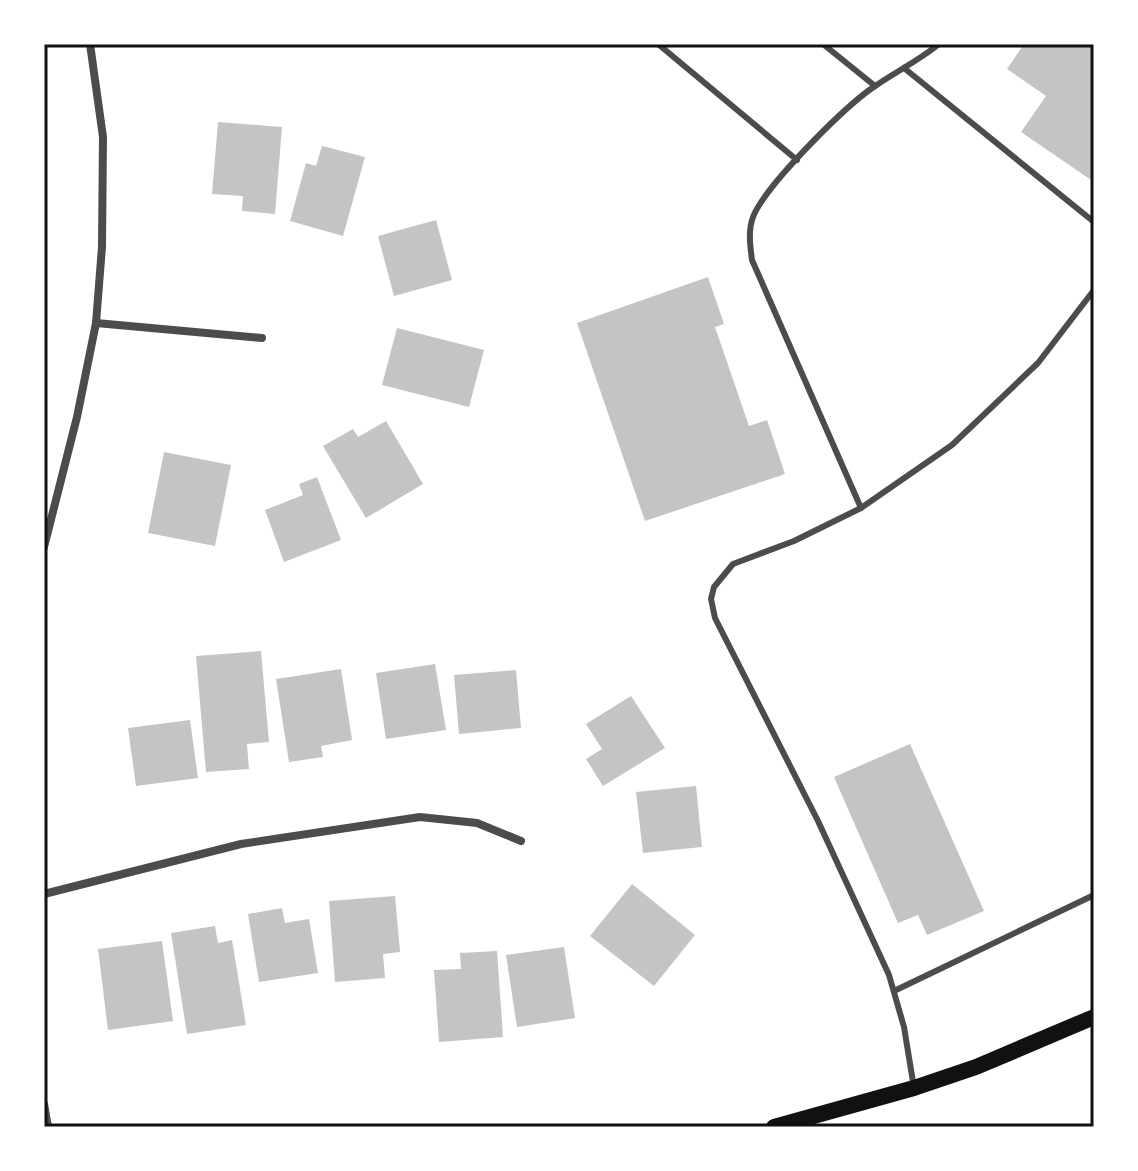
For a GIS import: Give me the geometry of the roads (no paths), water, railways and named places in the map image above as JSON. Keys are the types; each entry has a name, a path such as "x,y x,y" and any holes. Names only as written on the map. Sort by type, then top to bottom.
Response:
{"main road":[{"path":"774,1127 914,1088 976,1067 1094,1017"}],"street":[{"path":"44,547 77,417 96,323 102,247 103,137 90,44"},
{"path":"96,323 262,338"},
{"path":"44,894 241,844 420,817 477,823 521,841"},
{"path":"44,1104 48,1127"}],"lane":[{"path":"658,44 797,160"},
{"path":"823,44 875,86"},
{"path":"861,508 752,260 749,238 752,220 760,202 835,120 875,86 939,44"},
{"path":"904,68 1094,222"},
{"path":"914,1088 904,1027 889,975 818,821 715,618 711,599 714,587 733,564 794,541 861,508 952,445 1038,363 1094,290"},
{"path":"894,991 1094,895"}]}
